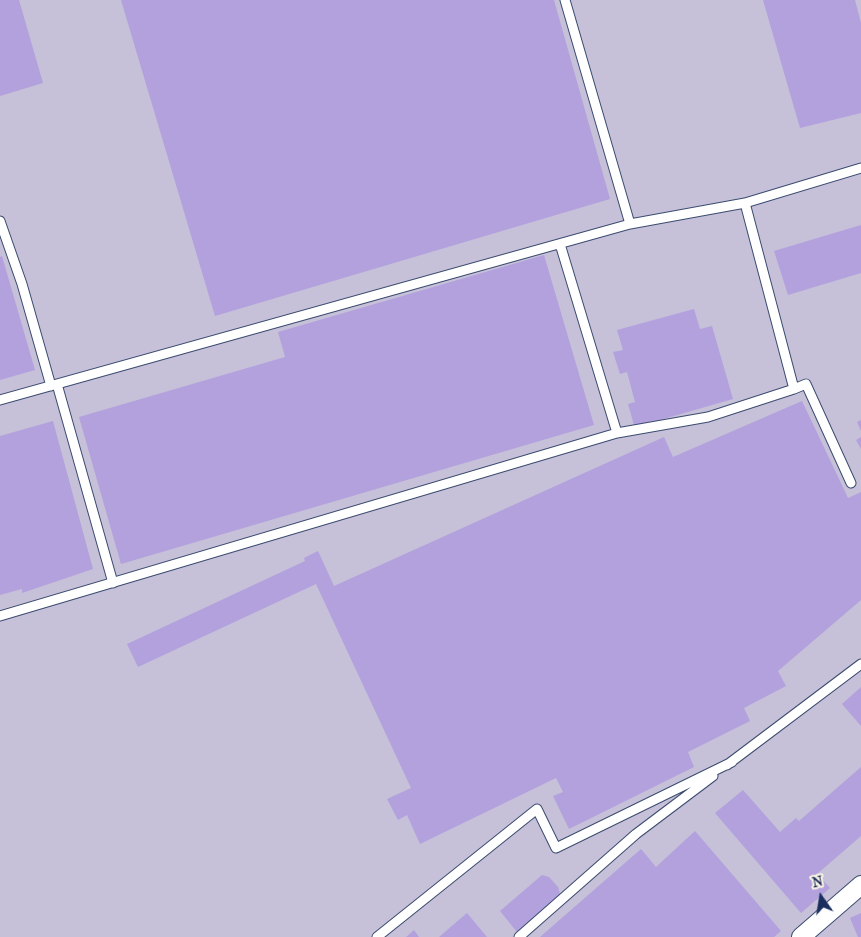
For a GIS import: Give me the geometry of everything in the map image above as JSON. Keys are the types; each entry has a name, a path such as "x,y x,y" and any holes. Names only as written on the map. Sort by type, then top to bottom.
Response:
{"street":[{"path":"801,937 861,884"}],"lane":[{"path":"565,0 630,224"},
{"path":"0,400 630,224 745,203 861,168"},
{"path":"745,203 794,389"},
{"path":"0,221 54,385 114,583"},
{"path":"560,244 617,433"},
{"path":"0,616 617,433 708,417 806,384 851,483"},
{"path":"519,937 636,834 861,664"},
{"path":"377,937 537,809 556,848 732,762"}],"shaded area":[{"path":"0,0 861,0 861,937 0,937"}],"building":[{"path":"0,0 19,0 43,83 0,96"},
{"path":"121,0 554,0 610,199 215,316"},
{"path":"763,0 855,0 861,23 861,113 800,128"},
{"path":"861,225 861,273 788,295 774,251"},
{"path":"544,255 594,425 121,564 79,417 285,357 278,332"},
{"path":"2,256 35,370 0,380 0,257"},
{"path":"694,309 700,329 712,326 733,399 660,420 634,425 628,404 635,402 627,372 620,374 613,352 623,350 617,330"},
{"path":"802,401 848,498 861,492 861,600 778,671 786,686 744,708 750,721 688,752 694,767 569,829 553,796 563,792 556,778 420,844 407,815 398,820 387,799 411,788 316,584 138,667 127,644 305,561 304,558 318,551 334,586 664,437 673,457"},
{"path":"861,420 861,431 857,422"},
{"path":"53,421 93,569 22,593 22,589 0,595 0,436"},
{"path":"861,437 861,449 856,440"},
{"path":"861,687 861,726 842,704"},
{"path":"861,767 861,836 817,874 830,888 801,913 715,813 743,790 780,832 796,818 799,821"},
{"path":"695,831 781,931 774,937 540,937 641,849 656,867"},
{"path":"542,875 549,877 558,887 560,894 517,932 500,911"},
{"path":"467,913 487,937 439,937"},
{"path":"861,913 861,937 858,937 850,918"},
{"path":"414,930 419,937 406,937"}]}
